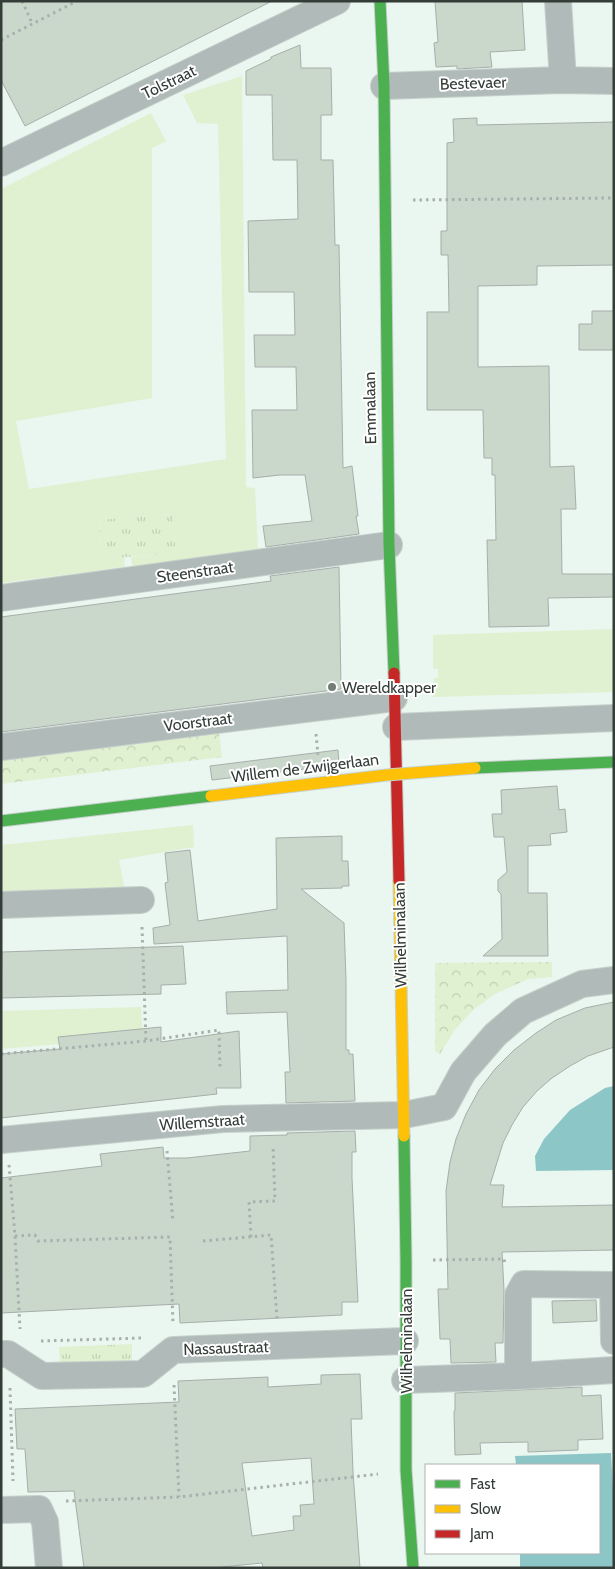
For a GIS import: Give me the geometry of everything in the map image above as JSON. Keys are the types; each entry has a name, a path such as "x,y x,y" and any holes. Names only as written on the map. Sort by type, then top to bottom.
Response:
{"street":[{"name":"Tolstraat","path":"1,163 337,1"},
{"name":"Emmalaan","path":"380,1 384,86 389,546 396,727 397,815"},
{"path":"558,1 563,80"},
{"name":"Bestevaer","path":"384,86 563,80 614,81"},
{"name":"Steenstraat","path":"1,598 389,546"},
{"name":"Voorstraat","path":"1,747 394,698"},
{"path":"396,727 614,718"},
{"name":"Willem de Zwijgerlaan","path":"1,820 387,775 468,768 614,762"},
{"name":"Wilhelminalaan","path":"397,815 404,1115 406,1470 413,1568"},
{"path":"1,905 141,900"},
{"path":"404,1115 444,1107 463,1072 495,1035 522,1011 582,984 614,980"},
{"name":"Willemstraat","path":"4,1140 223,1119 404,1115"},
{"path":"518,1376 518,1295 524,1284 613,1285 614,1341"},
{"name":"Nassaustraat","path":"1,1354 8,1354 42,1376 143,1374 173,1350 405,1341"},
{"path":"405,1380 614,1370"},
{"path":"1,1510 39,1508 45,1522 49,1568"}],"path":[{"path":"22,1 32,24"},
{"path":"1,40 77,1"},
{"path":"385,200 614,198"},
{"path":"141,900 146,1041"},
{"path":"1,1054 146,1041 220,1030 220,1069"},
{"path":"251,1237 249,1202 275,1201 271,1118"},
{"path":"164,1125 174,1222"},
{"path":"4,1140 15,1236 20,1333"},
{"path":"15,1236 35,1235 38,1241 170,1237 179,1497"},
{"path":"203,1241 271,1235 279,1346"},
{"path":"406,1261 504,1259 506,1278 524,1284"},
{"path":"39,1508 53,1502 179,1497 406,1470"}],"green space":[{"path":"242,76 246,487 255,488 258,550 132,567 131,557 176,553 173,514 99,520 102,559 124,557 125,567 1,583 1,189 151,113 166,141 152,148 152,398 16,421 29,489 226,459 218,124 197,123 183,95"},
{"path":"173,514 176,553 102,559 99,520"},
{"path":"614,629 614,692 433,697 434,678 438,678 438,669 433,669 433,635"},
{"path":"219,731 222,757 1,784 1,758"},
{"path":"193,825 194,847 119,860 125,891 1,895 1,845"},
{"path":"552,962 552,977 528,979 495,994 473,1010 454,1031 440,1054 435,1051 435,963"},
{"path":"141,1007 143,1037 1,1049 1,1011"},
{"path":"132,1344 132,1366 60,1369 59,1347"}],"water":[{"path":"614,1086 614,1170 536,1171 535,1156 544,1139 570,1110 605,1088"},
{"path":"611,1453 614,1508 614,1568 520,1568 520,1554 600,1554 600,1464 516,1464 515,1456"}],"building":[{"path":"1,1 272,1 25,126 1,80"},
{"path":"435,1 522,1 525,50 490,52 492,67 457,69 457,66 436,67 434,43 438,42"},
{"path":"300,45 301,68 331,68 332,115 321,115 321,160 333,160 335,245 339,245 343,468 352,466 359,534 266,547 263,526 312,521 305,475 253,478 252,410 297,410 296,367 255,367 254,335 295,335 294,292 249,292 248,221 298,219 297,160 273,160 272,95 246,95 246,71 271,59 271,57"},
{"path":"477,118 477,125 614,122 614,265 537,266 537,285 478,286 478,367 549,366 550,467 574,466 576,509 561,509 562,574 614,574 614,597 548,598 549,626 489,627 487,540 496,540 495,475 492,475 492,458 484,458 483,410 427,410 427,312 449,312 448,255 441,255 441,231 447,231 447,143 454,142 453,119"},
{"path":"592,311 614,311 614,350 579,350 579,324 592,324"},
{"path":"339,567 341,689 1,732 1,617 271,581 270,576"},
{"path":"338,750 339,765 212,780 210,766"},
{"path":"557,786 559,810 565,809 567,832 550,834 551,845 528,846 528,893 547,893 548,956 483,956 502,939 501,894 498,891 498,880 507,872 504,837 494,837 492,814 502,814 501,790"},
{"path":"342,836 342,861 348,861 349,886 342,886 342,888 301,889 344,923 346,1050 349,1050 349,1054 353,1054 355,1101 286,1103 285,1072 290,1072 287,1012 227,1014 226,992 288,990 287,936 154,944 153,928 170,925 165,883 168,882 165,853 190,850 198,921 277,909 276,838"},
{"path":"183,946 186,984 161,985 161,994 1,998 2,952"},
{"path":"614,1002 614,1047 588,1056 570,1066 537,1091 523,1107 503,1143 490,1185 504,1185 502,1207 614,1205 614,1250 502,1252 504,1290 503,1343 495,1343 496,1362 451,1363 450,1339 440,1339 438,1289 448,1289 446,1191 450,1162 456,1139 466,1114 479,1090 495,1069 514,1050 536,1033 556,1020 585,1008"},
{"path":"161,1027 161,1042 239,1031 241,1088 216,1088 217,1094 1,1118 1,1054 60,1049 58,1037"},
{"path":"355,1131 356,1152 352,1152 352,1178 358,1302 342,1302 342,1315 180,1323 179,1304 1,1313 1,1178 102,1166 100,1154 163,1147 164,1158 187,1158 250,1151 250,1136"},
{"path":"596,1300 597,1321 553,1323 552,1301"},
{"path":"360,1374 362,1419 351,1419 360,1568 263,1568 262,1563 212,1568 84,1568 74,1491 28,1492 25,1449 17,1449 15,1409 179,1402 178,1381 268,1377 268,1387 321,1384 321,1375","holes":["311,1458 314,1504 300,1505 301,1516 293,1516 294,1530 252,1536 242,1463"]},
{"path":"582,1387 582,1396 601,1395 603,1439 578,1440 578,1450 528,1452 528,1442 480,1443 481,1454 455,1455 455,1393"}],"traffic: fast":[{"path":"380,1 384,86 389,545 394,673"},
{"path":"475,768 614,762"},
{"path":"1,821 211,796"},
{"path":"404,1136 406,1470 413,1568"}],"traffic: slow":[{"path":"211,796 387,775 475,768"},
{"path":"399,881 404,1136"}],"traffic: jam":[{"path":"394,673 399,881"}],"place":[{"name":"Wereldkapper","path":"332,687"}]}
